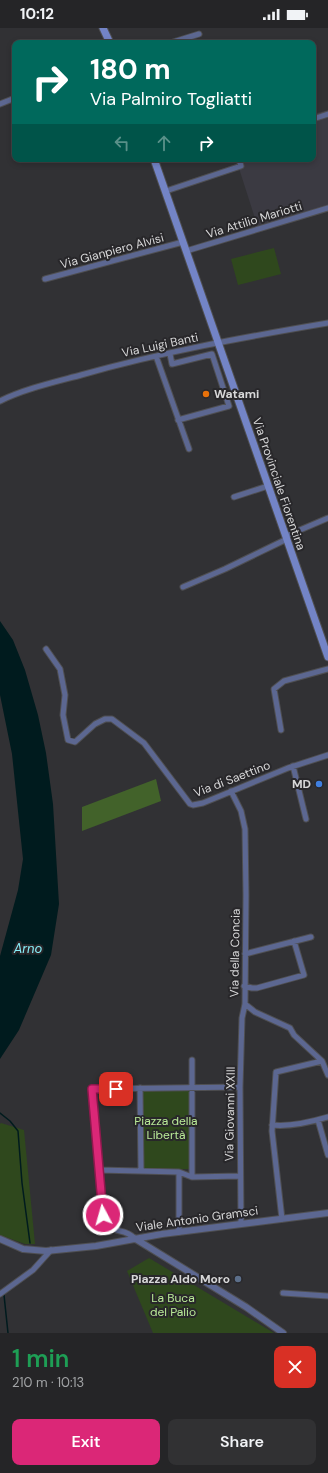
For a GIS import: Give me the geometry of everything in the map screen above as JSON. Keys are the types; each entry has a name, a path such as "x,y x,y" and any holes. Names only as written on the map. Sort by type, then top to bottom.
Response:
{"main road":[{"path":"103,28 109,40"},
{"name":"Via Provinciale Fiorentina","path":"155,162 328,657"}],"street":[{"path":"180,40 199,34"},
{"path":"0,104 12,99"},
{"path":"316,118 328,114"},
{"path":"166,191 241,166 240,162"},
{"name":"Via Attilio Mariotti","path":"186,251 328,208"},
{"name":"Via Gianpiero Alvisi","path":"45,278 183,242"},
{"name":"Via Luigi Banti","path":"0,402 47,384 117,365 218,342 328,323"},
{"path":"170,354 172,364 212,354 229,406"},
{"path":"156,356 189,449"},
{"path":"178,420 240,402"},
{"path":"234,497 268,486"},
{"path":"183,587 328,518"},
{"name":"Via di Saettino","path":"46,649 60,669 65,695 63,715 68,740 74,742 95,724 105,719 112,719 144,743 190,804 197,804 293,766 328,755"},
{"path":"281,730 274,689 284,680 328,669"},
{"path":"293,766 306,819"},
{"name":"Via della Concia","path":"231,791 240,811 245,829 245,1004 255,1012 290,1028 294,1035 322,1061 328,1075"},
{"path":"245,954 311,937"},
{"path":"244,986 257,988 304,975 294,941"},
{"name":"Via Giovanni XXIII","path":"241,1224 240,1086 242,1018 245,1004"},
{"path":"192,1060 192,1177"},
{"path":"282,1219 272,1125 276,1072 322,1061"},
{"path":"240,1086 92,1089 103,1215 109,1228 131,1235 246,1307 283,1333"},
{"path":"140,1088 141,1170"},
{"path":"272,1125 280,1126 328,1117"},
{"path":"318,1120 328,1155"},
{"path":"99,1170 179,1172 192,1177 240,1176"},
{"path":"179,1172 179,1232"},
{"name":"Viale Antonio Gramsci","path":"0,1239 23,1249 51,1250 96,1246 134,1238 328,1213"},
{"path":"179,1219 182,1225 189,1231"},
{"path":"0,1294 33,1270 51,1250"},
{"path":"283,1293 328,1296"}],"shaded area":[{"path":"328,110 328,210 259,231 237,162 316,162 316,113"}],"green space":[{"path":"274,248 281,274 238,285 231,259"},
{"path":"156,779 161,801 82,831 82,807"},
{"name":"Piazza della Libertà","path":"140,1088 192,1088 192,1169 141,1170"},
{"path":"1,1123 24,1130 35,1244 25,1244 0,1235"},
{"name":"La Buca del Palio","path":"149,1258 274,1333 153,1333 127,1271"}],"water":[{"name":"Arno","path":"0,621 13,640 25,670 38,715 46,753 53,804 59,904 51,955 19,1030 0,1059 0,956 18,890 23,859 12,754 0,695"}],"waterway":[{"path":"0,1113 10,1121 18,1131 22,1183 30,1243"},
{"path":"4,1295 8,1333"}],"place":[{"name":"Watami","path":"206,394"},
{"name":"MD","path":"319,784"},
{"name":"Piazza Aldo Moro","path":"238,1279"}],"route":[{"path":"103,1215 92,1089 116,1089"}]}
